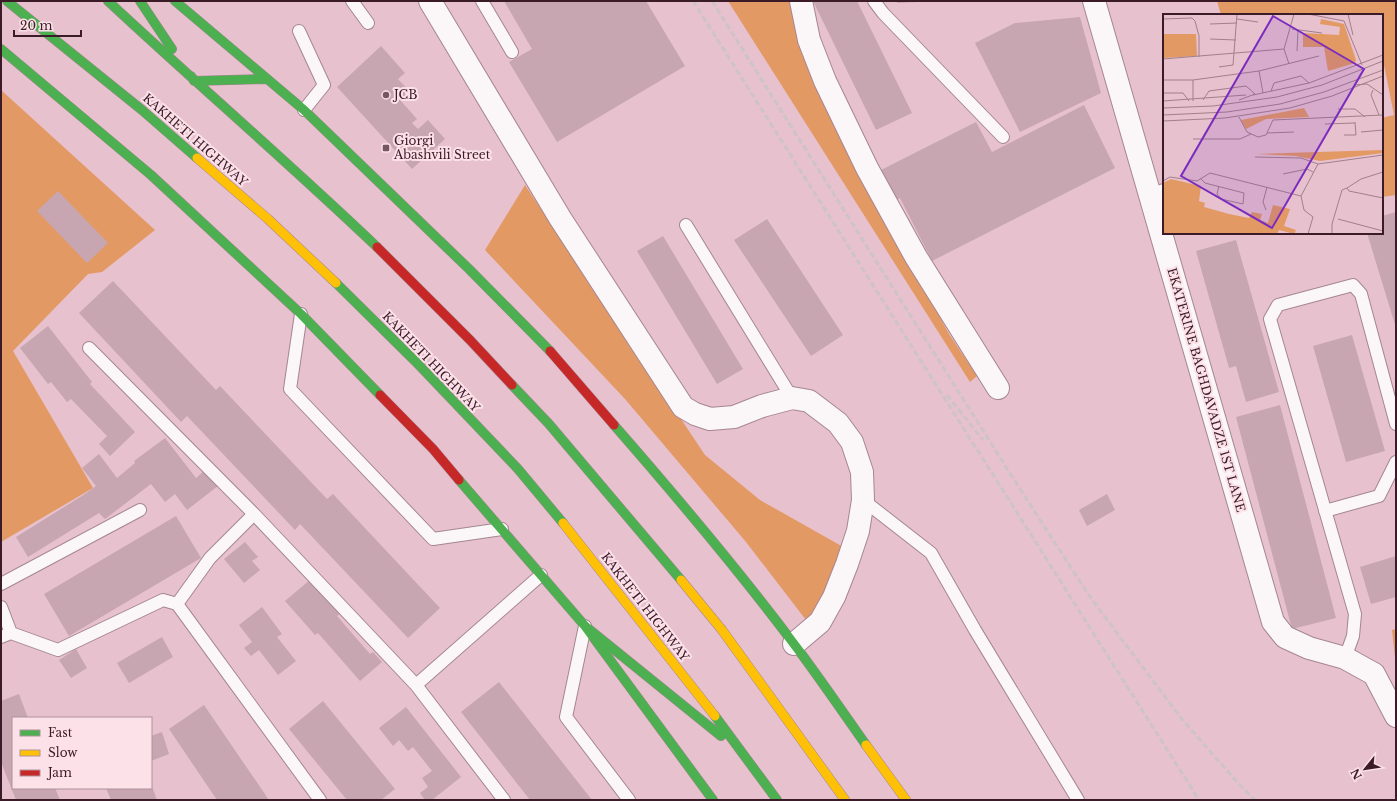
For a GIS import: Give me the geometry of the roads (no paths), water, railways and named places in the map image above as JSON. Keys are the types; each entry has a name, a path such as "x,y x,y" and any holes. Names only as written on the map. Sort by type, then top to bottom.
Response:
{"main road":[{"name":"KAKHETI HIGHWAY","path":"7,1 142,110 262,214 345,292 418,364 518,469 543,499 631,607 746,757 777,800"},
{"path":"108,1 194,81 303,177 389,258 470,340 549,424 645,536 722,630 845,800"},
{"path":"140,1 194,81"},
{"path":"175,1 304,110 464,263 542,342 682,503 794,644 906,800"},
{"path":"1,49 151,175 301,314 434,449 585,626 713,800"},
{"path":"194,81 266,79"},
{"path":"585,626 746,757"}],"street":[{"path":"430,1 560,218 683,407 695,414 710,419 734,417 762,406 792,398 808,401 838,423 852,442 862,472 864,500 858,531 834,597 820,622 794,644"},
{"path":"801,1 809,40 825,81 867,168 916,257 998,388"},
{"name":"EKATERINE BAGHDAVADZE 1ST LANE","path":"1094,1 1163,214"},
{"name":"EKATERINE BAGHDAVADZE 1ST LANE","path":"1168,234 1272,622 1285,637 1309,648 1345,658 1374,674 1396,716"}],"lane":[{"path":"352,1 368,24"},
{"path":"482,1 512,52"},
{"path":"874,1 883,13 1003,137"},
{"path":"300,31 324,85 304,110"},
{"path":"686,224 792,398"},
{"path":"1345,658 1353,636 1355,614 1270,319 1278,305 1353,285 1361,294 1396,424"},
{"path":"301,314 290,389 433,539 502,529"},
{"path":"89,348 254,514 416,685 504,800"},
{"path":"1326,512 1379,496 1396,462"},
{"path":"864,500 931,553 975,630 1078,800"},
{"path":"1,584 140,510"},
{"path":"177,604 210,558 254,514"},
{"path":"416,685 541,575"},
{"path":"1,607 6,635 58,650 162,600 177,604 320,800"},
{"path":"585,626 566,716 629,800"}],"railway":[{"path":"693,1 1199,800"},
{"path":"712,1 1013,478 1090,597 1181,718 1238,783 1255,800"},
{"path":"947,395 983,440"}],"place":[{"name":"JCB","path":"386,95"},
{"name":"Giorgi Abashvili Street","path":"386,148"}]}
